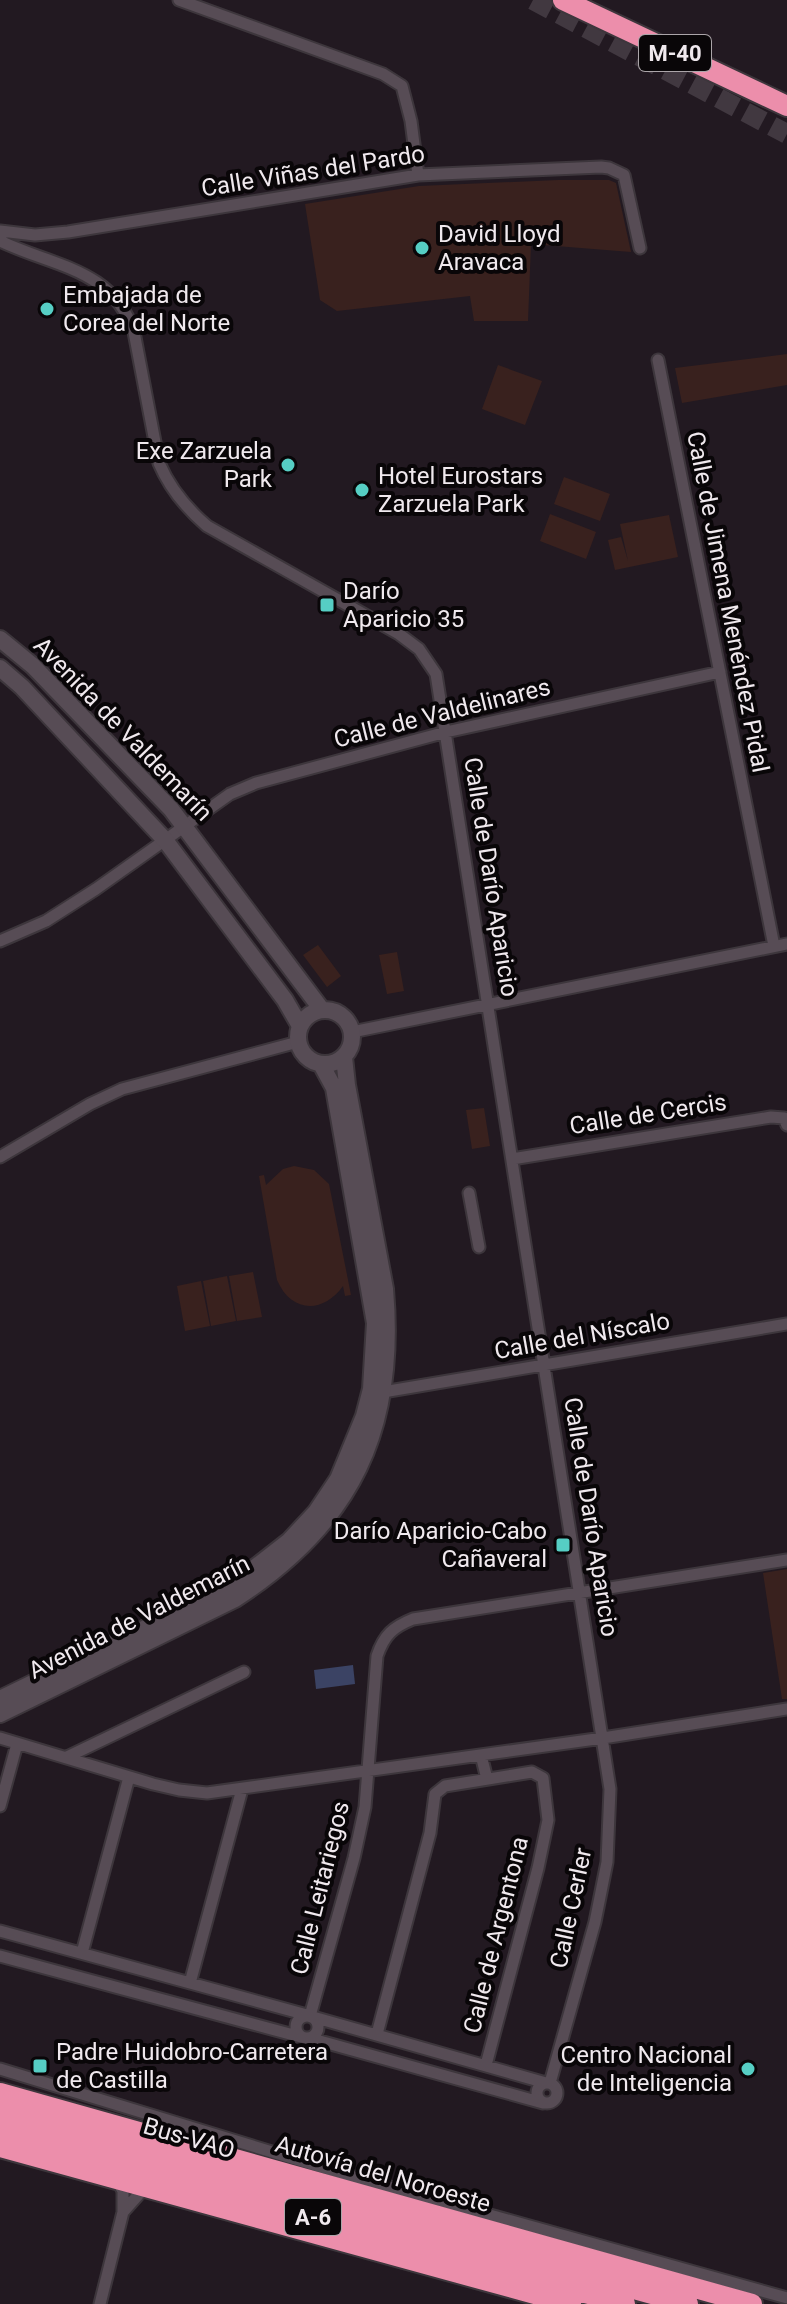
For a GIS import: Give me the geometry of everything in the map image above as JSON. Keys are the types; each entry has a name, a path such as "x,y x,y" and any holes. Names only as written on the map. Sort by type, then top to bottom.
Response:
{"highway":[{"name":"M-40","path":"563,0 787,106"},
{"path":"0,2079 209,2141 234,2159"},
{"name":"Autovía del Noroeste","path":"0,2093 752,2304"},
{"name":"Bus-VAO","path":"0,2113 688,2304"},
{"name":"A-6","path":"0,2131 625,2304"},
{"path":"0,2147 571,2304"}],"street":[{"path":"179,0 383,74 402,86 411,121 418,175"},
{"name":"Calle Viñas del Pardo","path":"0,231 35,235 51,233 418,175 601,167 624,175 640,248"},
{"path":"46,260 44,251 51,233"},
{"path":"29,253 35,235"},
{"name":"Calle de Darío Aparicio","path":"0,241 97,281 109,290 128,315 159,463 166,480 188,510 207,526 399,634 419,649 436,674 603,1738"},
{"name":"Calle de Jimena Menéndez Pidal","path":"658,360 774,946"},
{"name":"Avenida de Valdemarín","path":"0,639 33,666 186,827 322,1010"},
{"name":"Avenida de Valdemarín","path":"0,668 22,687 165,840 285,1000 299,1034"},
{"name":"Calle de Valdelinares","path":"0,941 46,921 230,794 256,783 446,732 720,672"},
{"path":"352,1032 787,944"},
{"path":"322,1010 333,1011 344,1018 352,1032 352,1042 344,1057 334,1063 321,1064 304,1055 299,1034 307,1016 322,1010"},
{"path":"0,1157 90,1104 122,1089 299,1034"},
{"name":"Avenida de Valdemarín","path":"0,1714 235,1599 269,1577 300,1551 328,1519 351,1484 366,1453 383,1392 388,1354 385,1289 344,1057"},
{"name":"Avenida de Valdemarín","path":"0,1699 230,1587 289,1541 316,1512 338,1479 364,1416 371,1389 375,1323 334,1088 321,1064"},
{"name":"Calle de Cercis","path":"512,1159 771,1117 784,1118 787,1125"},
{"path":"469,1193 479,1247"},
{"name":"Calle del Níscalo","path":"383,1392 787,1324"},
{"name":"Calle Leitariegos","path":"310,2016 365,1807 377,1656 382,1640 396,1626 413,1619 787,1560"},
{"path":"67,1757 244,1672"},
{"path":"0,1738 129,1777 179,1790 207,1793 787,1709"},
{"name":"Calle Cerler","path":"305,2038 543,2103 551,2103 557,2097 556,2088 548,2083 595,1922 607,1862 610,1789 603,1738"},
{"path":"0,1806 17,1744"},
{"path":"481,1755 487,1779"},
{"name":"Calle de Argentona","path":"377,2034 430,1833 435,1794 445,1786 532,1772 543,1778 548,1820 486,2065"},
{"path":"82,1953 129,1777"},
{"path":"190,1983 242,1789"},
{"path":"0,1931 548,2083"},
{"path":"0,1956 305,2038 315,2035 319,2029 318,2022 310,2016 300,2018 296,2024 297,2032 305,2038"},
{"path":"0,2069 354,2177 787,2298"},
{"path":"100,2304 123,2212 123,2191 117,2179"},
{"path":"123,2212 140,2193 152,2189"}],"shaded area":[{"name":"David Lloyd Aravaca","path":"609,180 616,183 631,252 531,244 528,321 474,321 470,296 337,311 320,300 305,204 419,186"},
{"path":"787,354 787,385 682,403 675,368"},
{"path":"498,365 542,381 525,425 482,409"},
{"path":"564,477 610,494 600,521 554,504"},
{"path":"550,514 596,532 586,559 540,541"},
{"path":"669,515 678,557 615,570 608,540 621,537 628,561 620,524"},
{"path":"318,945 341,976 327,987 303,955"},
{"path":"397,952 404,991 387,994 379,955"},
{"path":"484,1108 490,1146 472,1149 466,1110"},
{"path":"294,1166 314,1170 329,1184 351,1295 345,1296 343,1286 326,1302 308,1306 290,1299 277,1280 259,1176 264,1175 266,1185 283,1169"},
{"path":"253,1272 262,1317 237,1321 229,1276"},
{"path":"227,1276 236,1321 211,1326 203,1281"},
{"path":"201,1281 210,1326 185,1331 177,1286"},
{"path":"787,1569 787,1699 782,1699 763,1573"}],"water":[{"path":"353,1665 355,1684 316,1689 314,1670"}],"tunnel":[{"path":"533,0 787,134"}],"place":[{"name":"David Lloyd Aravaca","path":"422,248"},
{"name":"Embajada de Corea del Norte","path":"47,309"},
{"name":"Exe Zarzuela Park","path":"288,465"},
{"name":"Hotel Eurostars Zarzuela Park","path":"362,490"},
{"name":"Darío Aparicio 35","path":"327,605"},
{"name":"Darío Aparicio-Cabo Cañaveral","path":"563,1545"},
{"name":"Padre Huidobro-Carretera de Castilla","path":"40,2066"},
{"name":"Centro Nacional de Inteligencia","path":"748,2069"}]}
